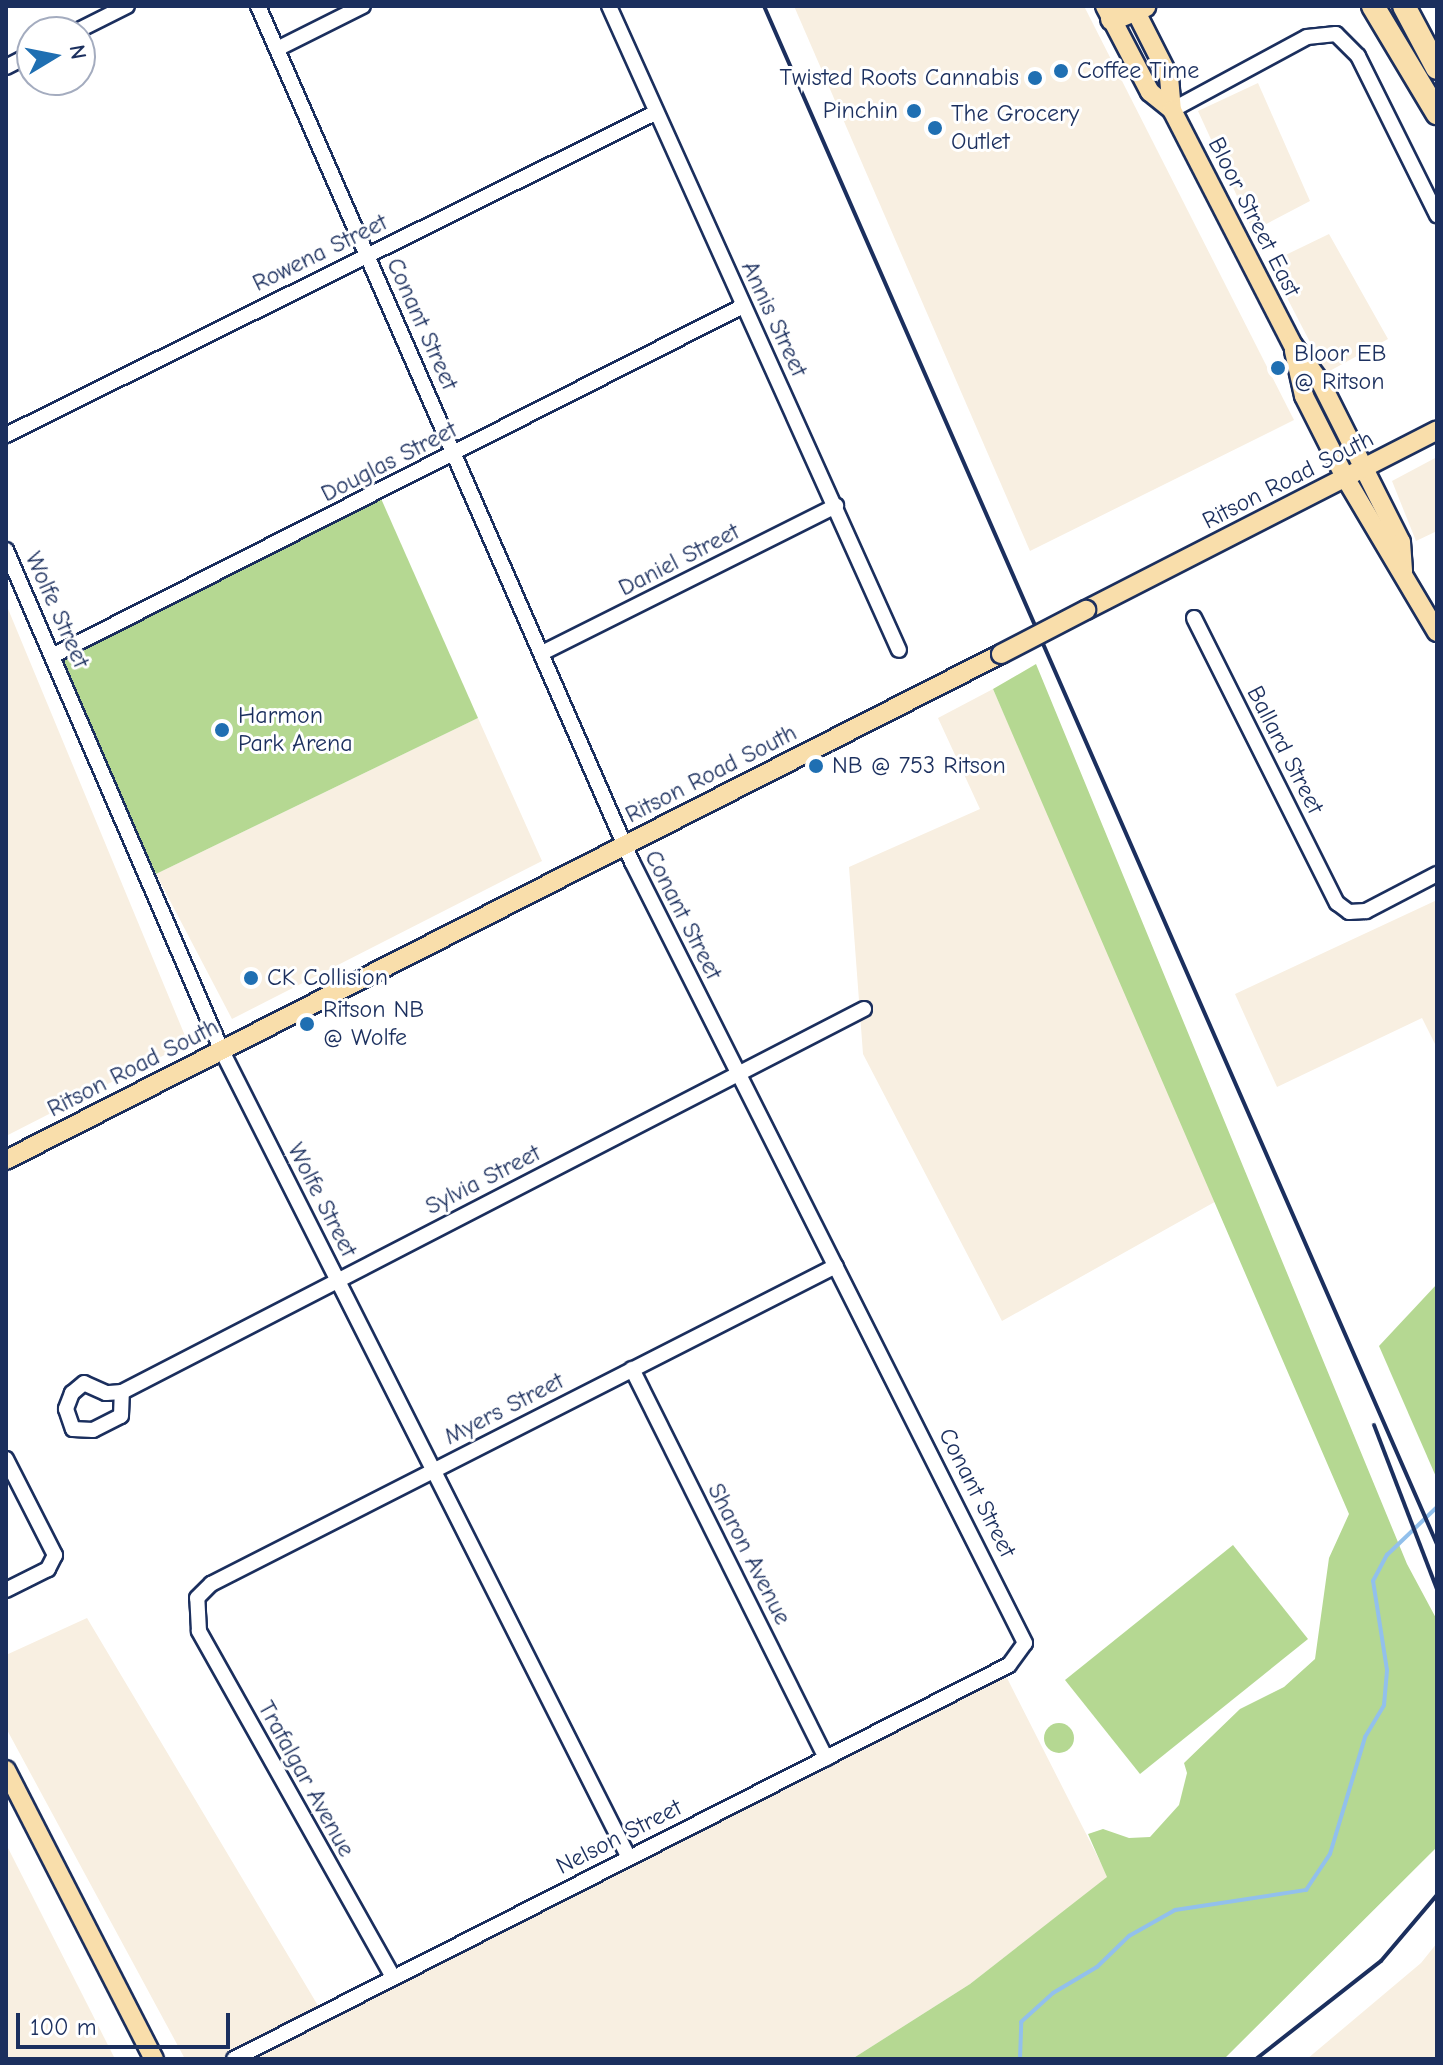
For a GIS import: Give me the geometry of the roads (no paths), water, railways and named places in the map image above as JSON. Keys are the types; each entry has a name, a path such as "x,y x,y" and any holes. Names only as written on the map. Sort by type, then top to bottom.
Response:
{"highway":[{"path":"1373,6 1437,113"},
{"path":"1404,6 1437,68"},
{"path":"1108,12 1138,7"}],"main road":[{"name":"Bloor Street East","path":"1138,7 1169,77 1172,110 1293,345 1321,383 1364,468 1401,542 1403,572"},
{"name":"Bloor Street East","path":"1108,12 1150,92 1172,110"},
{"name":"Bloor Street East","path":"1293,345 1304,396 1384,551 1403,572 1437,632"},
{"name":"Ritson Road South","path":"6,1160 1437,430"},
{"path":"6,1770 154,2059"}],"street":[{"path":"96,22 127,6"},
{"name":"Conant Street","path":"258,6 623,844 1023,1632 1022,1652"},
{"path":"277,49 363,6"},
{"name":"Annis Street","path":"609,6 899,650"},
{"path":"1172,110 1307,37 1336,34 1358,56 1437,215"},
{"name":"Rowena Street","path":"6,435 655,113"},
{"name":"Douglas Street","path":"52,656 743,306"},
{"name":"Daniel Street","path":"542,653 836,506"},
{"name":"Wolfe Street","path":"6,550 221,1049 628,1856"},
{"name":"Ballard Street","path":"1194,618 1337,903 1349,912 1366,911 1437,874"},
{"name":"Sylvia Street","path":"122,1392 864,1009"},
{"name":"Myers Street","path":"197,1598 211,1584 836,1266"},
{"name":"Sharon Avenue","path":"632,1369 826,1758"},
{"path":"6,1459 55,1555 48,1569 6,1590"},
{"name":"Trafalgar Avenue","path":"197,1598 199,1631 393,1977"},
{"name":"Nelson Street","path":"234,2059 628,1856 1009,1665 1022,1652"}],"waterway":[{"path":"1020,2059 1021,2022 1053,1993 1097,1967 1129,1936 1175,1910 1306,1890 1330,1854 1365,1737 1384,1705 1387,1670 1373,1581 1387,1555 1437,1507"}],"railway":[{"path":"764,6 1437,1544"},
{"path":"1374,1425 1437,1589"},
{"path":"1256,2059 1381,1961 1437,1895"}],"place":[{"name":"Coffee Time","path":"1061,71"},
{"name":"Twisted Roots Cannabis","path":"1035,78"},
{"name":"Pinchin","path":"914,111"},
{"name":"The Grocery Outlet","path":"935,128"},
{"name":"Bloor EB @ Ritson","path":"1278,368"},
{"name":"Harmon Park Arena","path":"222,730"},
{"name":"NB @ 753 Ritson","path":"816,766"},
{"name":"CK Collision","path":"251,978"},
{"name":"Ritson NB @ Wolfe","path":"307,1024"}]}
